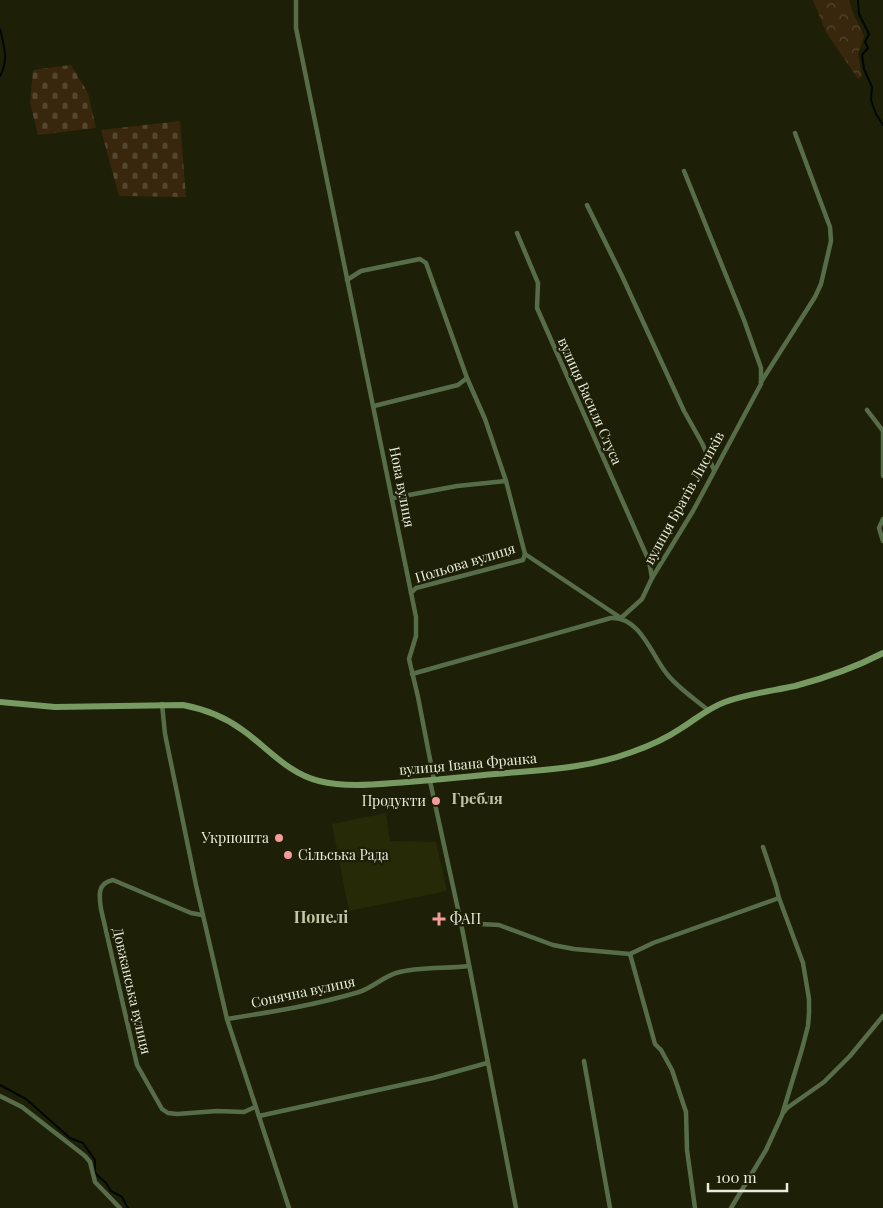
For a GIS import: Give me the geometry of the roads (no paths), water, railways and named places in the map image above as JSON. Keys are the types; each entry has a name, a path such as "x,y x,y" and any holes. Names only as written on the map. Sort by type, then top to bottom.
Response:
{"main road":[{"name":"вулиця Івана Франка","path":"0,702 55,707 162,704 202,709 229,721 290,768 318,781 348,785 548,770 603,761 632,752 666,737 708,710 725,702 815,680 883,653"}],"street":[{"name":"Нова вулиця","path":"296,0 296,28 412,593 417,626 409,658 420,704 432,780"},
{"name":"вулиця Братів Лисиків","path":"621,618 642,599 652,578 693,511 760,384 816,297 831,242 829,219 795,133"},
{"path":"684,171 750,336 761,368 760,384"},
{"path":"586,205 622,276 684,411 702,443 714,470"},
{"name":"вулиця Василя Стуса","path":"516,233 538,283 537,308 649,561 652,578"},
{"name":"Польова вулиця","path":"347,280 361,271 420,259 426,263 467,378 485,419 506,481 525,554 523,560 416,588 412,593"},
{"path":"374,406 458,386 467,378"},
{"path":"867,410 883,430 883,476"},
{"path":"393,498 457,486 506,481"},
{"path":"883,520 879,528 883,541"},
{"name":"Польова вулиця","path":"525,554 621,618"},
{"path":"523,560 530,558"},
{"path":"412,674 612,618 621,618 638,632 666,673 708,710"},
{"path":"162,704 166,734 202,915 227,1019 289,1208"},
{"path":"432,780 516,1208"},
{"path":"731,1208 766,1150 782,1115 808,1026 809,999 803,964 763,847"},
{"name":"Довжанська вулиця","path":"202,915 190,912 113,880 102,885 100,890 101,909 137,1065 162,1109 168,1113 176,1114 217,1111 244,1112 256,1107"},
{"path":"461,923 499,925 553,945 574,950 630,954 653,943 779,898"},
{"path":"630,954 655,1044 661,1050 672,1070 686,1112 687,1150 696,1208"},
{"name":"Сонячна вулиця","path":"227,1019 310,1004 357,993 366,990 395,973 469,966"},
{"path":"782,1115 787,1108 824,1082 850,1056 883,1016"},
{"path":"584,1061 610,1208"},
{"path":"259,1116 433,1078 487,1063"},
{"path":"0,1096 22,1107 85,1156 90,1162 95,1182 120,1208"}],"waterway":[{"path":"858,0 859,14 869,34 865,42 868,48 862,55 864,69 872,87 871,100 876,114 883,125"},
{"path":"0,29 5,59 0,76"},
{"path":"0,1085 26,1099 70,1138 83,1143 95,1160 95,1172 97,1175 106,1183 111,1191 122,1197 128,1208"}],"place":[{"name":"Продукти","path":"436,801"},
{"name":"Укрпошта","path":"279,838"},
{"name":"Сільська Рада","path":"288,855"},
{"name":"ФАП","path":"439,919"}],"district":[{"name":"Гребля","path":"477,799"},
{"name":"Попелі","path":"321,917"}]}
